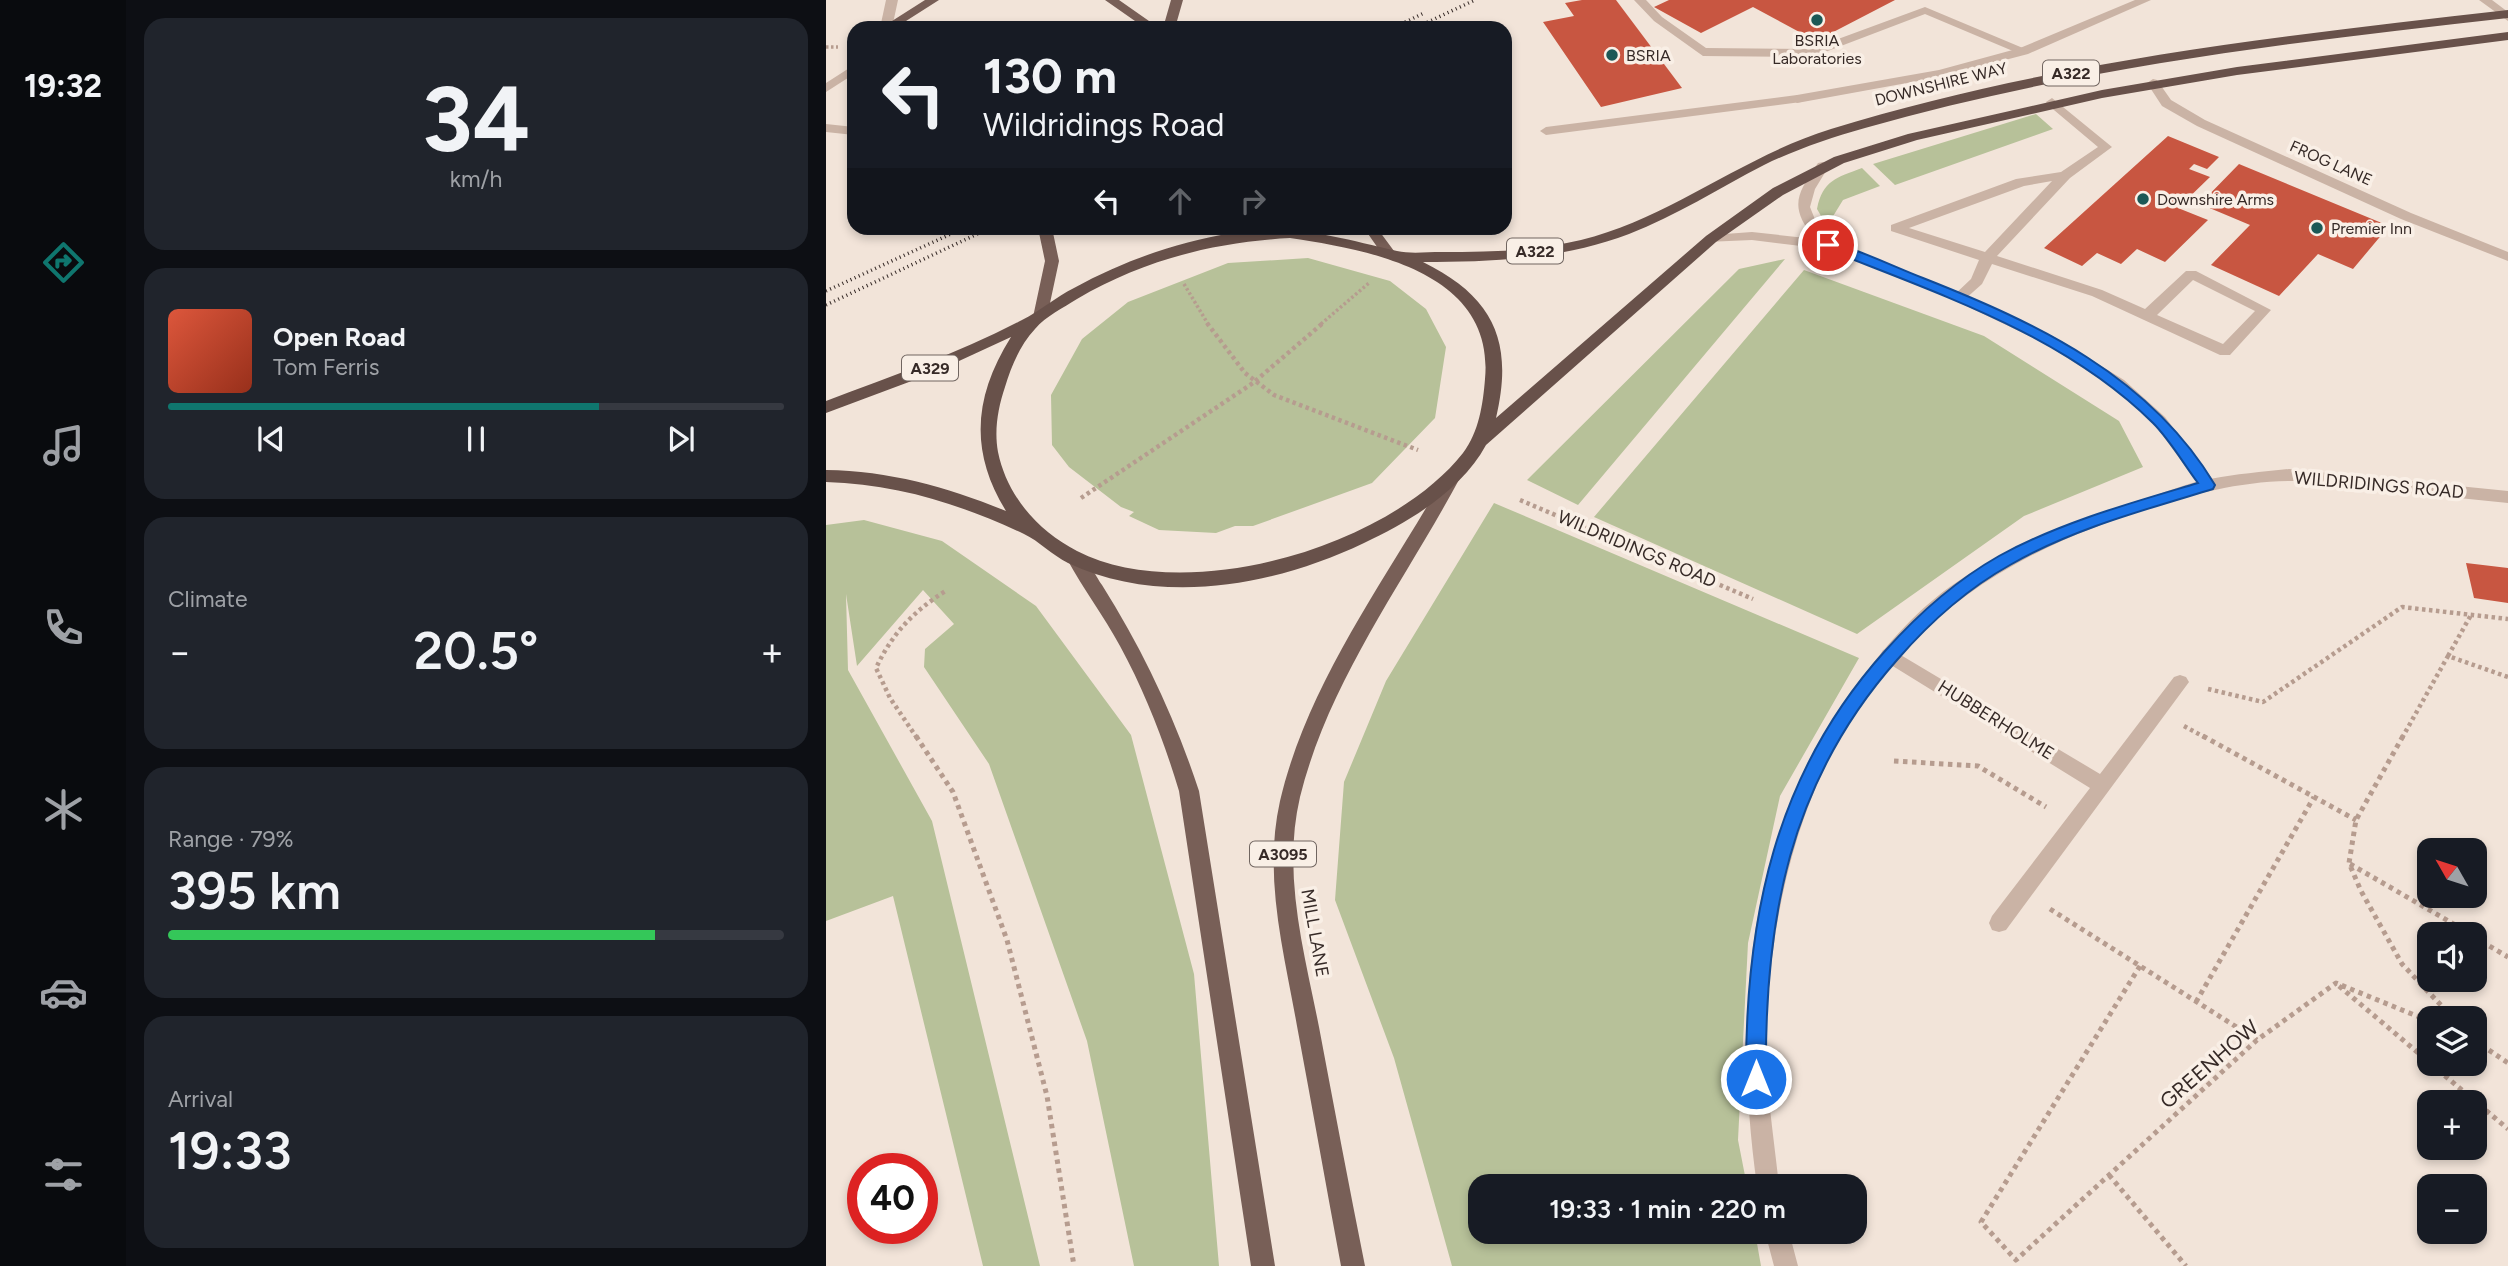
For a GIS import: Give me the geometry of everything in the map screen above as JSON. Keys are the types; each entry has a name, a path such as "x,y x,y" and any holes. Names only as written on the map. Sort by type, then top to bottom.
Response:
{"highway":[{"name":"DOWNSHIRE WAY","path":"1405,257 1500,255 1572,246 1601,239 1660,215 1780,153 1819,138 1929,106 2026,82 2199,51 2506,15"},
{"name":"A322","path":"1482,440 1711,239 1746,212 1823,166 1935,131 2052,102 2153,83 2508,36"},
{"path":"1028,528 995,473 987,435 990,408 1003,368 1036,319 1102,279 1137,263 1192,244 1222,238 1263,235"},
{"path":"826,476 878,477 913,483 945,493 1028,528 1075,559 1126,575 1147,578 1222,579 1261,574 1292,566 1360,537 1416,504 1454,475 1482,440 1492,393 1494,346 1482,317 1433,273 1405,257 1387,251 1347,241 1304,235"},
{"name":"A329","path":"826,407 927,369 1036,319"}],"main road":[{"path":"898,21 933,0"},
{"path":"1111,0 1142,21"},
{"path":"1171,21 1177,0"},
{"path":"1036,319 1052,271 1052,252 1047,235"},
{"path":"1375,235 1387,251"},
{"name":"MILL LANE","path":"1353,1266 1286,909 1283,845 1289,804 1316,722 1341,669 1390,583 1426,530 1454,475"},
{"path":"1075,559 1101,596 1135,656 1177,748 1189,791 1263,1266"}],"street":[{"path":"888,21 892,0"},
{"path":"1640,0 1658,19 1703,52 1812,53 1925,10 2024,51"},
{"path":"1546,131 1797,99 1940,73 2024,51 2145,0"},
{"path":"2485,0 2506,15"},
{"path":"826,88 847,74"},
{"name":"FROG LANE","path":"2153,83 2166,103 2201,123 2406,216 2508,257"},
{"path":"1959,297 1977,281 1987,258 2065,174 2106,147 2052,102"},
{"path":"826,128 847,130"},
{"path":"1823,166 1804,192 1804,207 1811,226 1828,245"},
{"path":"2065,174 2021,182 1896,228 2097,293 2147,316 2225,351 2264,310 2191,274 2147,316"},
{"path":"1711,239 1752,236 1828,245 1959,297 2049,340 2119,384 2160,421 2208,485"},
{"name":"WILDRIDINGS ROAD","path":"1767,1174 1756,1079 1756,1017 1763,945 1779,860 1793,813 1824,746 1860,690 1920,622 1961,588 2006,560 2102,518 2208,485 2289,475 2508,497"},
{"name":"HUBBERHOLME","path":"1889,655 2103,786"},
{"path":"1999,923 2180,682"},
{"path":"1780,1244 1786,1266"}],"path":[{"path":"1081,498 1252,383 1369,283"},
{"path":"1184,284 1226,353 1252,383 1274,395 1418,450"},
{"name":"WILDRIDINGS ROAD","path":"1520,500 1753,599"},
{"path":"947,590 916,610 889,637 876,668 890,698 953,792 1007,940 1047,1096 1074,1266"},
{"path":"2180,682 2263,702 2402,607 2508,619"},
{"path":"2442,1006 2402,964 2361,891 2349,863 2356,820 2471,615"},
{"path":"2448,656 2508,677"},
{"path":"2158,712 2356,820"},
{"path":"1894,761 1978,766 2075,824"},
{"path":"2196,1002 2314,797"},
{"path":"2349,863 2448,922"},
{"path":"2022,892 2257,1040"},
{"path":"2487,945 2508,957"},
{"name":"GREENHOW","path":"2140,967 1981,1222 2016,1260 2257,1040 2336,983"},
{"path":"2336,983 2417,1016"},
{"path":"2336,983 2417,1052"},
{"path":"2487,1049 2508,1063"},
{"path":"2445,1076 2508,1129"},
{"path":"2109,1175 2186,1266"}],"green space":[{"path":"2036,114 2053,129 1895,185 1873,164"},
{"path":"1862,168 1880,186 1843,200 1827,226 1817,209 1823,192 1832,181"},
{"path":"1308,258 1390,281 1426,309 1446,347 1435,418 1372,483 1253,526 1235,526 1216,533 1159,530 1129,516 1134,512 1121,507 1069,467 1052,445 1051,395 1082,339 1128,302 1228,263"},
{"path":"1785,259 1578,505 1527,480 1739,269"},
{"path":"1804,270 1984,336 2119,421 2143,467 2024,516 1857,634 1594,517"},
{"path":"1494,503 1859,658 1780,796 1748,943 1738,1140 1745,1174 1468,1174 1468,1244 1757,1244 1761,1266 1452,1266 1394,1058 1335,900 1344,782 1386,681"},
{"path":"864,520 942,541 1036,606 1131,735 1194,974 1219,1266 1134,1266 1087,1041 989,764 924,667 925,649 954,624 923,590 857,666 846,594 848,670 932,821 1040,1266 983,1266 893,896 826,921 826,525"}],"building":[{"name":"BSRIA","path":"1616,0 1682,88 1601,107 1543,22 1574,16 1565,3"},
{"name":"BSRIA Laboratories","path":"1669,0 1895,0 1816,41 1753,7 1701,33 1654,7"},
{"name":"Downshire Arms","path":"2168,136 2219,157 2207,169 2194,164 2189,169 2210,177 2178,208 2208,220 2165,262 2137,249 2121,264 2097,253 2082,266 2044,248"},
{"name":"Premier Inn","path":"2239,164 2389,226 2353,269 2318,254 2279,296 2211,265 2250,225 2200,204"},
{"path":"2466,563 2508,568 2508,603 2474,598"}],"railway":[{"path":"1430,21 1475,0"},
{"path":"1407,21 1424,13"},
{"path":"826,291 949,235"},
{"path":"826,305 975,235"}],"place":[{"name":"BSRIA Laboratories","path":"1817,20"},
{"name":"BSRIA","path":"1612,55"},
{"name":"Downshire Arms","path":"2143,199"},
{"name":"Premier Inn","path":"2317,228"}],"route":[{"path":"1756,1079 1756,1017 1763,945 1779,860 1793,813 1810,774 1839,720 1860,690 1920,622 1961,588 2006,560 2057,535 2102,518 2208,485 2160,421 2119,384 2094,366 2049,340 1959,297 1828,245"}]}
